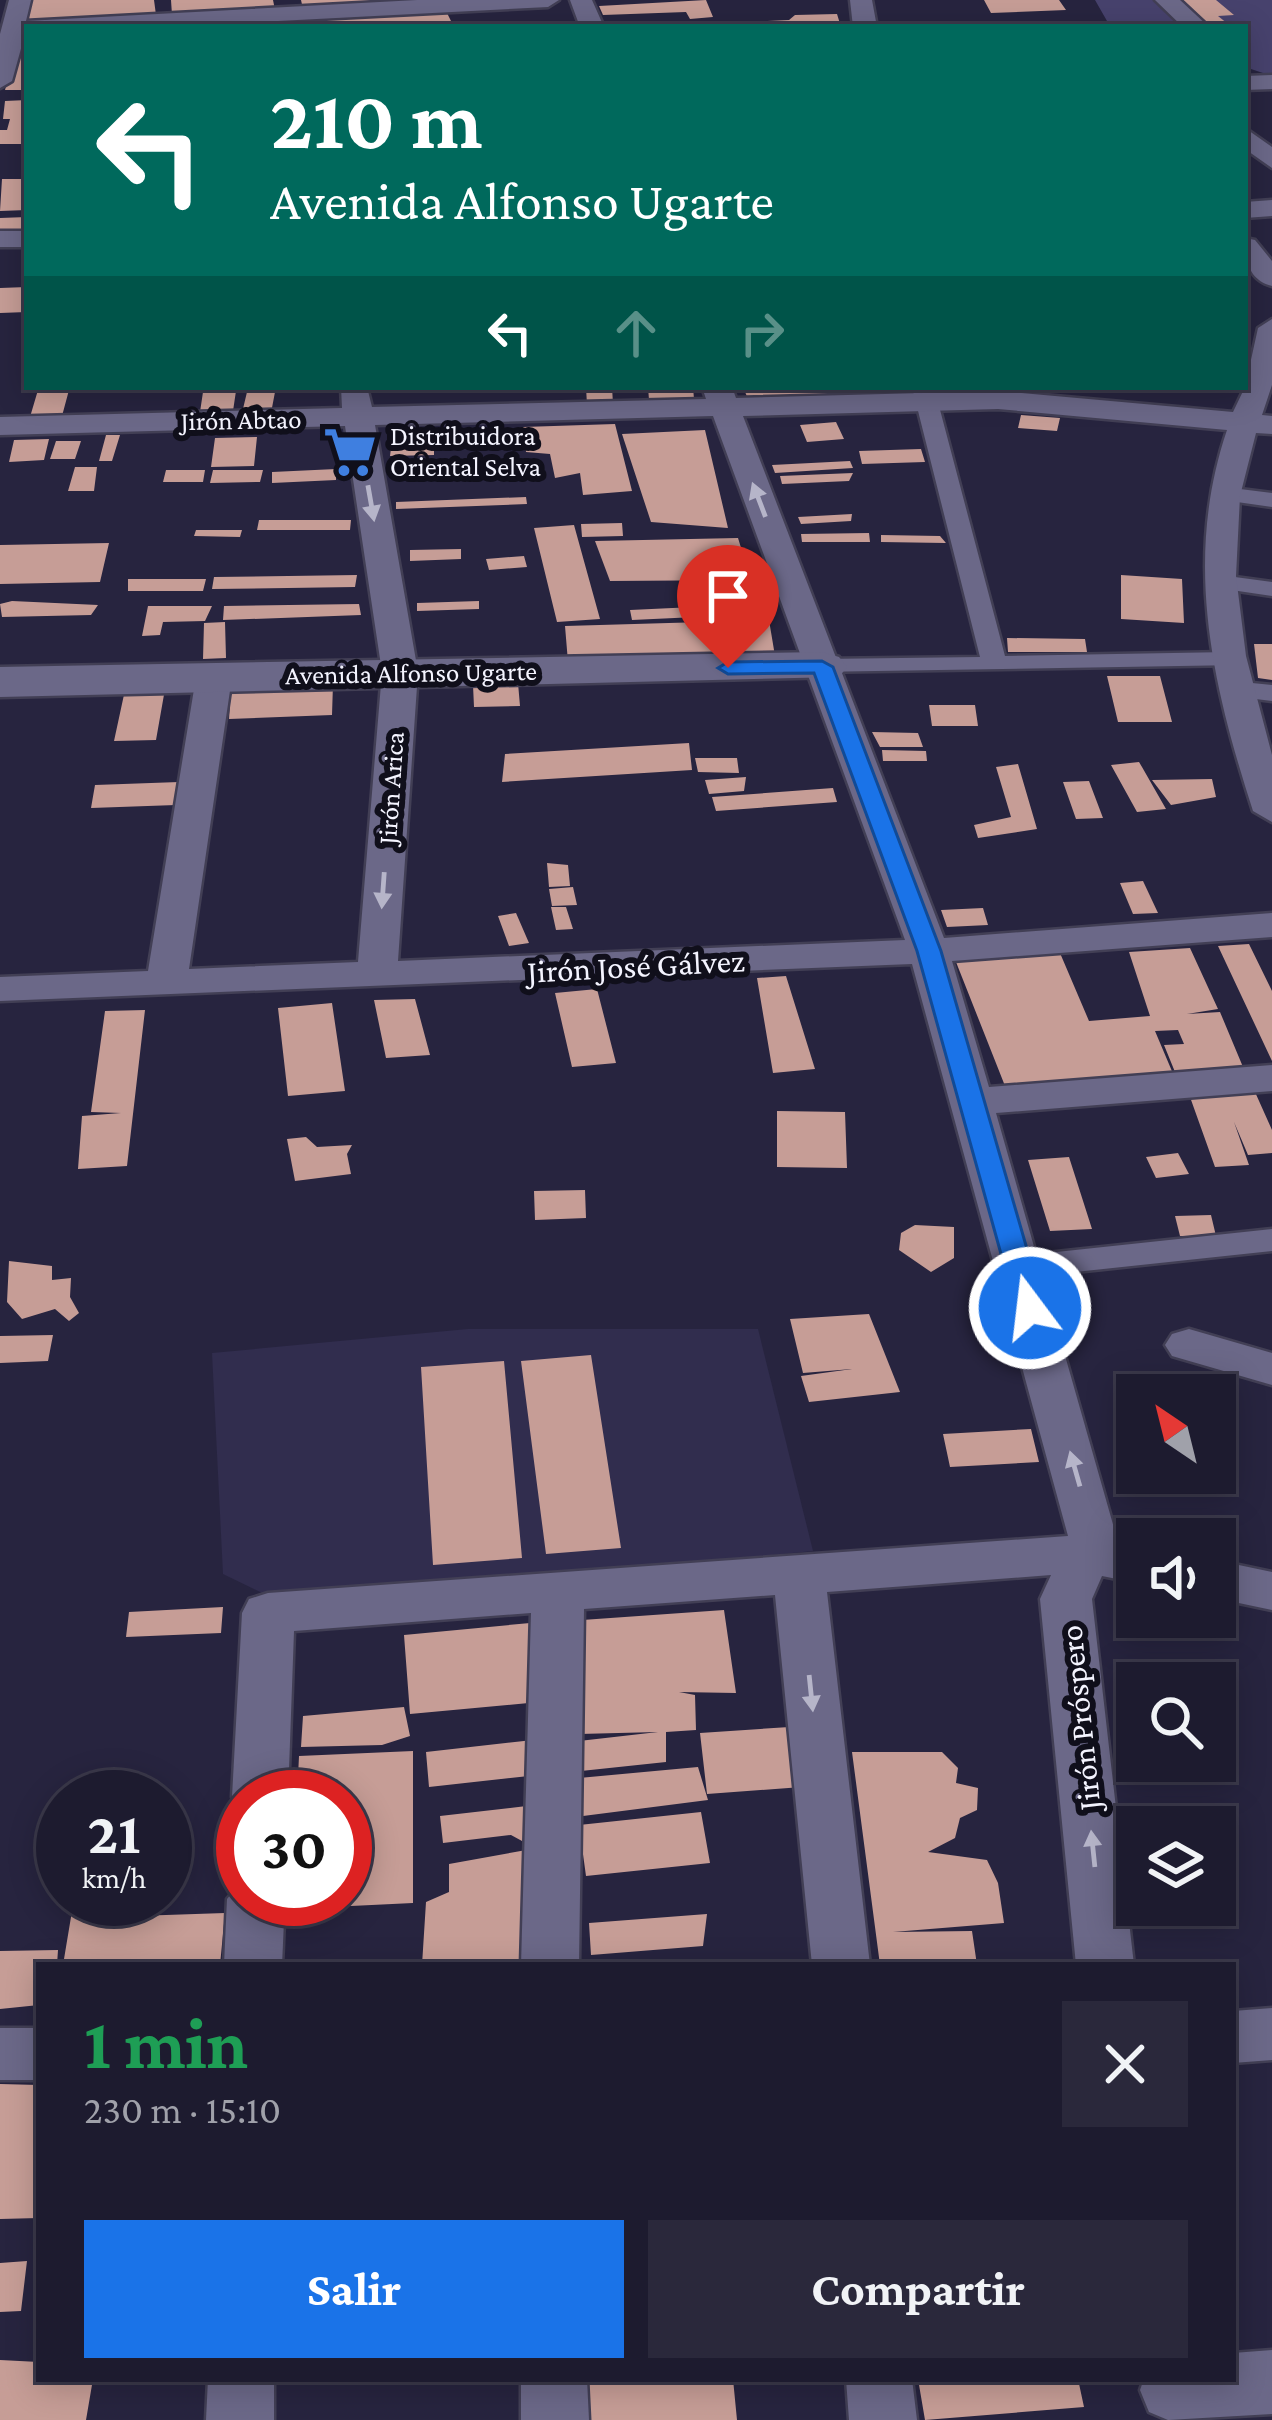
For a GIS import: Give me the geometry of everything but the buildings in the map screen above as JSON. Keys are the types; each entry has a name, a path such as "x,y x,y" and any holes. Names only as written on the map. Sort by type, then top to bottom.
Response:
{"main road":[{"name":"Avenida Alfonso Ugarte","path":"0,682 822,667"}],"street":[{"path":"6,0 14,27"},
{"path":"0,81 20,0"},
{"path":"73,24 548,0"},
{"path":"1166,0 1194,24"},
{"path":"1248,139 1272,160"},
{"path":"1248,250 1272,278"},
{"path":"1264,345 1259,423 1224,494 1220,582 1231,675 1270,802"},
{"path":"924,394 995,665"},
{"name":"Jirón Abtao","path":"0,426 355,402 924,394 1259,423"},
{"name":"Jirón Próspero","path":"720,398 929,951 976,1101 1094,1538 1066,1599 1105,1962"},
{"name":"Jirón Arica","path":"355,402 400,672 376,977"},
{"path":"1224,494 1272,500"},
{"path":"1220,582 1272,589"},
{"path":"822,667 995,665 1231,675 1272,693"},
{"path":"167,981 214,677"},
{"name":"Jirón José Gálvez","path":"0,989 929,951 1272,925"},
{"path":"976,1101 1272,1078"},
{"path":"1019,1268 1272,1240"},
{"path":"1189,1345 1272,1369"},
{"path":"261,1770 268,1613 1084,1554 1116,1560"},
{"path":"799,1577 841,1962"},
{"path":"1236,1583 1272,1591"},
{"path":"550,1962 558,1594"},
{"path":"253,1962 255,1926"},
{"path":"1236,2038 1272,2034"},
{"path":"0,2054 36,2054"},
{"path":"240,2420 241,2382"},
{"path":"554,2382 555,2420"},
{"path":"879,2382 883,2420"},
{"path":"1174,2396 1272,2382"}],"shaded area":[{"path":"1095,0 1272,0 1272,76 1248,68 1248,24 1107,21"},
{"path":"468,1329 758,1329 813,1551 283,1603 223,1574 212,1353"}],"place":[{"name":"Distribuidora Oriental Selva","path":"350,452"}],"route":[{"path":"728,668 822,667 929,951 976,1101 1030,1308"}]}
